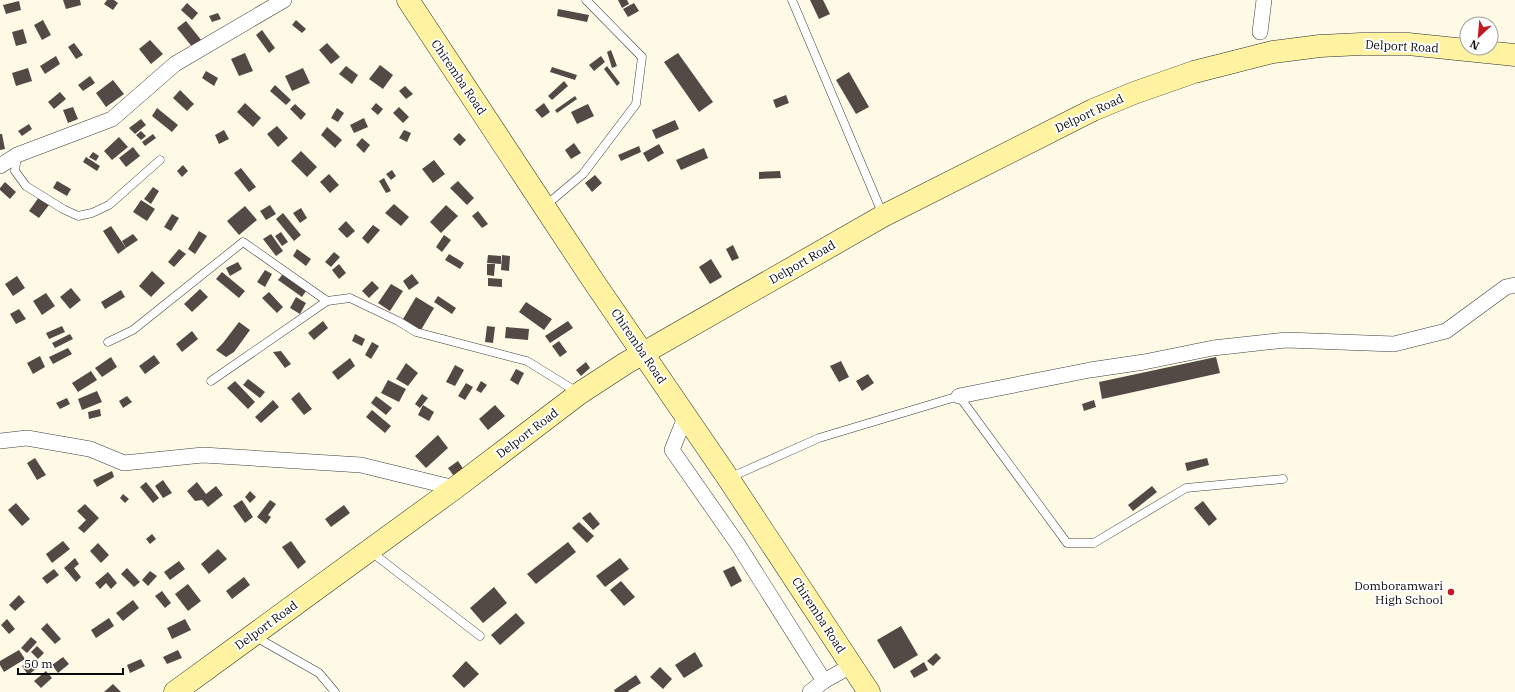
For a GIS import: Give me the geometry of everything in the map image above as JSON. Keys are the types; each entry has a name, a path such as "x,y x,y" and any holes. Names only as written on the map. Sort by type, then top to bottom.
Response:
{"main road":[{"name":"Chiremba Road","path":"408,0 592,279 644,352 869,692"},
{"name":"Delport Road","path":"177,691 455,488 580,394 644,352 883,216 1092,110 1134,93 1194,72 1273,52 1320,46 1408,44 1515,55"}],"street":[{"path":"0,166 16,155 112,119 175,64 284,0"},
{"path":"1260,32 1264,0"},
{"path":"958,396 1090,370 1220,348 1286,340 1394,344 1446,332 1506,287 1515,285"},
{"path":"686,415 672,450 737,543 824,681"},
{"path":"0,441 28,438 90,449 124,463 203,455 361,465 455,488"},
{"path":"810,692 824,681 851,666"}],"lane":[{"path":"544,206 583,174 636,104 642,57 586,0"},
{"path":"792,0 883,216"},
{"path":"16,155 15,171 26,186 63,209 78,216 92,213 109,206 160,160"},
{"path":"108,342 133,330 243,242 327,301"},
{"path":"212,381 327,301 350,298 398,321 416,332 527,361 580,394"},
{"path":"728,478 818,438 958,396 1067,543 1094,543 1186,488 1282,479"},
{"path":"370,550 480,636"},
{"path":"252,635 319,673 335,692"}],"building":[{"path":"63,0 80,0 81,5 66,9"},
{"path":"107,0 114,0 118,3 113,10 104,4"},
{"path":"618,0 627,0 629,4 622,8"},
{"path":"810,0 823,0 830,14 819,19"},
{"path":"19,1 21,10 6,14 3,5"},
{"path":"187,3 198,13 192,20 181,10"},
{"path":"634,3 639,11 628,17 623,9"},
{"path":"558,9 589,15 587,22 557,16"},
{"path":"218,13 221,19 212,22 209,16"},
{"path":"43,20 51,35 42,40 34,25"},
{"path":"296,20 306,29 302,33 292,25"},
{"path":"186,21 202,41 193,48 177,28"},
{"path":"23,29 27,43 16,46 12,32"},
{"path":"262,30 275,48 269,53 256,35"},
{"path":"150,40 163,54 151,64 139,49"},
{"path":"74,43 83,55 76,59 68,47"},
{"path":"327,43 340,57 331,64 319,50"},
{"path":"611,50 617,66 612,68 607,52"},
{"path":"245,53 253,71 239,76 231,59"},
{"path":"678,53 713,102 699,112 664,62"},
{"path":"56,56 60,64 45,74 40,66"},
{"path":"601,56 605,62 594,71 589,65"},
{"path":"380,65 393,75 383,89 369,79"},
{"path":"346,66 358,75 352,84 339,74"},
{"path":"607,66 620,83 617,86 604,69"},
{"path":"552,67 577,75 575,80 550,72"},
{"path":"28,68 32,81 16,86 12,73"},
{"path":"303,68 310,83 292,91 285,76"},
{"path":"206,71 218,78 214,86 202,78"},
{"path":"849,72 869,107 856,114 836,80"},
{"path":"90,76 95,83 83,91 78,85"},
{"path":"113,80 124,94 106,107 96,93"},
{"path":"564,81 568,86 552,100 548,96"},
{"path":"275,85 291,100 286,105 270,91"},
{"path":"405,86 413,94 406,99 399,91"},
{"path":"180,90 194,104 187,111 173,98"},
{"path":"60,92 66,99 54,109 48,102"},
{"path":"786,95 789,103 776,108 773,100"},
{"path":"575,96 577,99 557,113 555,110"},
{"path":"245,103 261,118 253,127 237,112"},
{"path":"376,103 383,109 378,115 371,109"},
{"path":"544,103 550,112 542,118 535,110"},
{"path":"295,104 306,114 301,120 290,109"},
{"path":"588,104 594,116 577,124 571,112"},
{"path":"73,107 78,119 68,123 63,110"},
{"path":"399,107 409,117 403,123 393,113"},
{"path":"157,108 178,125 172,132 152,116"},
{"path":"337,108 344,113 338,122 331,118"},
{"path":"364,118 368,127 354,133 350,125"},
{"path":"141,119 146,125 135,134 129,128"},
{"path":"675,120 679,129 656,139 652,130"},
{"path":"29,124 32,129 22,136 18,131"},
{"path":"277,126 288,138 278,147 267,134"},
{"path":"327,127 342,140 335,148 321,135"},
{"path":"224,130 229,139 219,144 215,135"},
{"path":"404,130 411,133 407,142 399,138"},
{"path":"141,131 146,136 141,140 136,135"},
{"path":"459,133 466,140 460,146 453,139"},
{"path":"0,134 2,134 5,149 0,150"},
{"path":"153,134 156,138 145,146 142,142"},
{"path":"119,137 128,147 112,160 104,151"},
{"path":"362,138 370,145 364,153 356,145"},
{"path":"574,143 581,153 571,159 565,150"},
{"path":"659,144 664,153 648,162 643,153"},
{"path":"639,146 641,152 621,161 618,155"},
{"path":"133,147 140,156 126,167 119,158"},
{"path":"704,148 708,158 681,170 676,160"},
{"path":"301,151 317,167 307,177 291,161"},
{"path":"93,152 99,156 96,161 89,157"},
{"path":"86,157 100,166 97,171 83,162"},
{"path":"434,160 445,174 433,183 422,169"},
{"path":"183,165 188,171 182,177 177,171"},
{"path":"241,168 256,187 249,192 234,173"},
{"path":"392,170 396,176 391,180 386,174"},
{"path":"780,171 781,178 759,179 759,172"},
{"path":"329,174 339,185 330,193 320,182"},
{"path":"595,175 602,183 592,192 585,183"},
{"path":"384,178 391,191 386,193 379,181"},
{"path":"57,181 71,189 67,196 53,188"},
{"path":"458,181 474,198 467,205 450,188"},
{"path":"5,182 16,192 10,199 0,190"},
{"path":"153,187 159,191 151,204 144,199"},
{"path":"39,197 49,205 39,218 29,211"},
{"path":"141,200 155,209 147,221 133,212"},
{"path":"394,204 409,217 401,226 385,213"},
{"path":"270,205 276,214 266,220 260,211"},
{"path":"446,205 458,216 441,233 430,222"},
{"path":"245,206 257,220 239,235 227,221"},
{"path":"301,208 307,218 300,223 293,213"},
{"path":"478,211 488,224 482,228 472,216"},
{"path":"283,213 301,235 294,241 276,219"},
{"path":"172,214 179,218 171,231 164,227"},
{"path":"346,221 355,231 347,238 338,229"},
{"path":"373,225 380,230 368,244 362,238"},
{"path":"111,226 126,248 118,254 103,231"},
{"path":"199,231 207,236 195,254 188,249"},
{"path":"281,232 288,242 282,246 275,236"},
{"path":"133,234 138,240 126,248 122,241"},
{"path":"271,234 283,251 276,256 263,239"},
{"path":"444,235 451,240 442,252 436,247"},
{"path":"733,245 739,258 732,261 726,249"},
{"path":"179,249 186,254 174,267 168,262"},
{"path":"297,249 311,259 306,266 293,256"},
{"path":"334,252 340,257 331,267 325,262"},
{"path":"449,254 464,263 460,269 445,260"},
{"path":"488,255 501,256 501,264 487,263"},
{"path":"502,255 510,256 509,271 501,270"},
{"path":"711,259 722,277 710,284 699,267"},
{"path":"238,262 242,269 230,276 226,268"},
{"path":"339,264 346,273 339,279 332,270"},
{"path":"487,264 495,264 494,276 487,275"},
{"path":"265,270 272,274 265,287 257,282"},
{"path":"152,271 165,283 151,297 139,286"},
{"path":"222,272 245,291 239,298 216,279"},
{"path":"283,274 306,291 302,297 278,280"},
{"path":"412,274 419,283 409,290 403,281"},
{"path":"17,276 25,288 13,296 5,284"},
{"path":"488,278 502,279 502,287 488,286"},
{"path":"372,281 379,288 369,298 362,291"},
{"path":"391,284 403,291 390,311 378,303"},
{"path":"71,288 81,300 70,309 60,297"},
{"path":"200,289 208,297 192,312 184,304"},
{"path":"121,290 125,297 105,309 101,302"},
{"path":"269,292 283,307 277,313 262,298"},
{"path":"46,293 55,306 42,315 33,301"},
{"path":"438,296 456,308 452,314 434,302"},
{"path":"296,297 306,303 300,314 290,308"},
{"path":"416,297 434,308 421,330 403,319"},
{"path":"526,302 552,319 544,330 519,312"},
{"path":"19,309 26,319 16,324 10,314"},
{"path":"323,321 328,328 314,340 308,333"},
{"path":"568,321 573,328 550,343 545,336"},
{"path":"239,322 250,330 234,352 226,357 216,350"},
{"path":"62,326 65,332 49,339 46,333"},
{"path":"487,326 495,327 493,343 485,342"},
{"path":"506,327 529,329 528,340 505,338"},
{"path":"192,331 198,339 182,352 176,344"},
{"path":"70,334 73,339 55,348 52,343"},
{"path":"355,334 365,339 362,346 352,341"},
{"path":"559,341 567,352 560,357 552,346"},
{"path":"372,342 379,346 371,359 365,355"},
{"path":"68,348 72,354 53,364 49,357"},
{"path":"281,351 291,364 285,368 273,352"},
{"path":"154,355 160,363 145,374 139,366"},
{"path":"40,356 45,367 33,374 27,363"},
{"path":"111,357 117,367 102,377 95,368"},
{"path":"1216,357 1220,373 1102,399 1099,382"},
{"path":"350,358 355,366 338,380 332,372"},
{"path":"841,361 849,377 839,382 830,366"},
{"path":"586,362 590,368 581,376 576,370"},
{"path":"406,363 418,373 408,386 396,379"},
{"path":"455,365 464,370 455,386 446,382"},
{"path":"516,369 524,373 518,385 510,380"},
{"path":"91,371 97,380 78,392 72,383"},
{"path":"868,374 874,383 862,391 856,381"},
{"path":"248,379 265,392 260,398 243,385"},
{"path":"388,380 406,389 399,402 381,393"},
{"path":"235,381 255,402 248,409 227,388"},
{"path":"481,381 487,385 481,393 476,390"},
{"path":"466,383 473,387 465,400 458,396"},
{"path":"97,391 102,402 82,410 78,399"},
{"path":"299,392 312,409 304,415 291,399"},
{"path":"422,394 428,398 420,408 415,404"},
{"path":"127,396 132,402 123,408 119,401"},
{"path":"376,396 392,408 386,415 371,403"},
{"path":"67,398 70,404 60,409 56,403"},
{"path":"273,400 279,407 261,423 255,417"},
{"path":"1094,400 1096,407 1084,411 1082,404"},
{"path":"423,405 434,412 429,421 418,415"},
{"path":"495,405 505,416 488,430 479,419"},
{"path":"100,409 101,416 89,419 88,412"},
{"path":"372,410 391,426 385,433 366,417"},
{"path":"438,435 448,448 426,468 415,456"},
{"path":"35,458 46,475 37,480 27,463"},
{"path":"1207,458 1209,465 1187,471 1185,463"},
{"path":"458,461 466,473 456,479 448,468"},
{"path":"112,471 114,477 97,487 93,480"},
{"path":"163,480 172,493 163,498 155,486"},
{"path":"146,482 159,498 153,503 140,487"},
{"path":"197,482 206,494 216,486 223,495 208,507 202,500 195,501 187,491"},
{"path":"1152,486 1157,492 1133,511 1128,505"},
{"path":"250,491 256,497 250,503 245,497"},
{"path":"123,494 129,499 125,503 120,498"},
{"path":"242,500 253,517 245,523 233,506"},
{"path":"270,500 276,504 268,515 271,517 266,524 257,517"},
{"path":"1203,501 1217,519 1209,526 1194,508"},
{"path":"16,503 30,519 22,526 8,510"},
{"path":"85,504 99,518 84,533 78,528 86,520 77,511"},
{"path":"344,505 350,513 331,527 325,519"},
{"path":"590,512 600,524 593,530 582,518"},
{"path":"579,522 594,536 587,543 572,528"},
{"path":"152,534 156,539 150,544 146,539"},
{"path":"63,541 70,549 52,563 46,554"},
{"path":"291,541 306,562 298,569 282,547"},
{"path":"568,542 576,552 536,584 527,574"},
{"path":"98,543 109,555 101,563 90,551"},
{"path":"218,549 227,559 209,574 201,564"},
{"path":"75,558 79,564 74,568 81,577 76,582 64,568"},
{"path":"620,558 629,569 605,587 596,576"},
{"path":"179,561 185,569 170,580 164,572"},
{"path":"734,566 742,581 731,587 723,571"},
{"path":"127,568 140,582 134,587 121,574"},
{"path":"54,569 59,575 47,584 42,578"},
{"path":"150,571 157,576 148,586 142,580"},
{"path":"108,572 117,583 111,589 106,583 100,589 95,583"},
{"path":"244,577 250,585 232,599 226,591"},
{"path":"621,581 635,597 624,606 610,590"},
{"path":"188,584 201,601 188,611 175,594"},
{"path":"494,587 507,603 483,623 470,608"},
{"path":"162,591 171,603 165,608 155,596"},
{"path":"19,595 25,602 15,611 9,605"},
{"path":"133,600 139,608 123,621 116,613"},
{"path":"516,613 525,623 500,645 491,635"},
{"path":"109,618 114,626 96,638 91,630"},
{"path":"7,619 15,629 9,634 1,625"},
{"path":"185,619 191,630 172,639 167,628"},
{"path":"47,623 61,639 55,644 41,629"},
{"path":"901,626 918,655 894,669 877,640"},
{"path":"31,637 37,642 27,653 21,648"},
{"path":"37,646 44,653 38,659 31,652"},
{"path":"19,650 25,659 4,672 0,665 0,661"},
{"path":"178,650 182,658 167,664 163,657"},
{"path":"695,652 703,666 684,678 675,665"},
{"path":"936,653 941,658 933,666 927,661"},
{"path":"63,657 69,664 58,673 52,665"},
{"path":"141,659 145,666 130,673 127,665"},
{"path":"30,661 36,669 28,675 22,666"},
{"path":"466,661 479,674 464,688 452,676"},
{"path":"924,662 928,670 914,678 910,671"},
{"path":"660,667 672,679 663,689 650,677"},
{"path":"46,671 52,678 41,688 34,681"},
{"path":"636,675 641,683 628,691 629,692 615,692 614,690"},
{"path":"113,684 121,692 104,692"}],"place":[{"name":"Domboramwari High School","path":"1451,592"}]}
